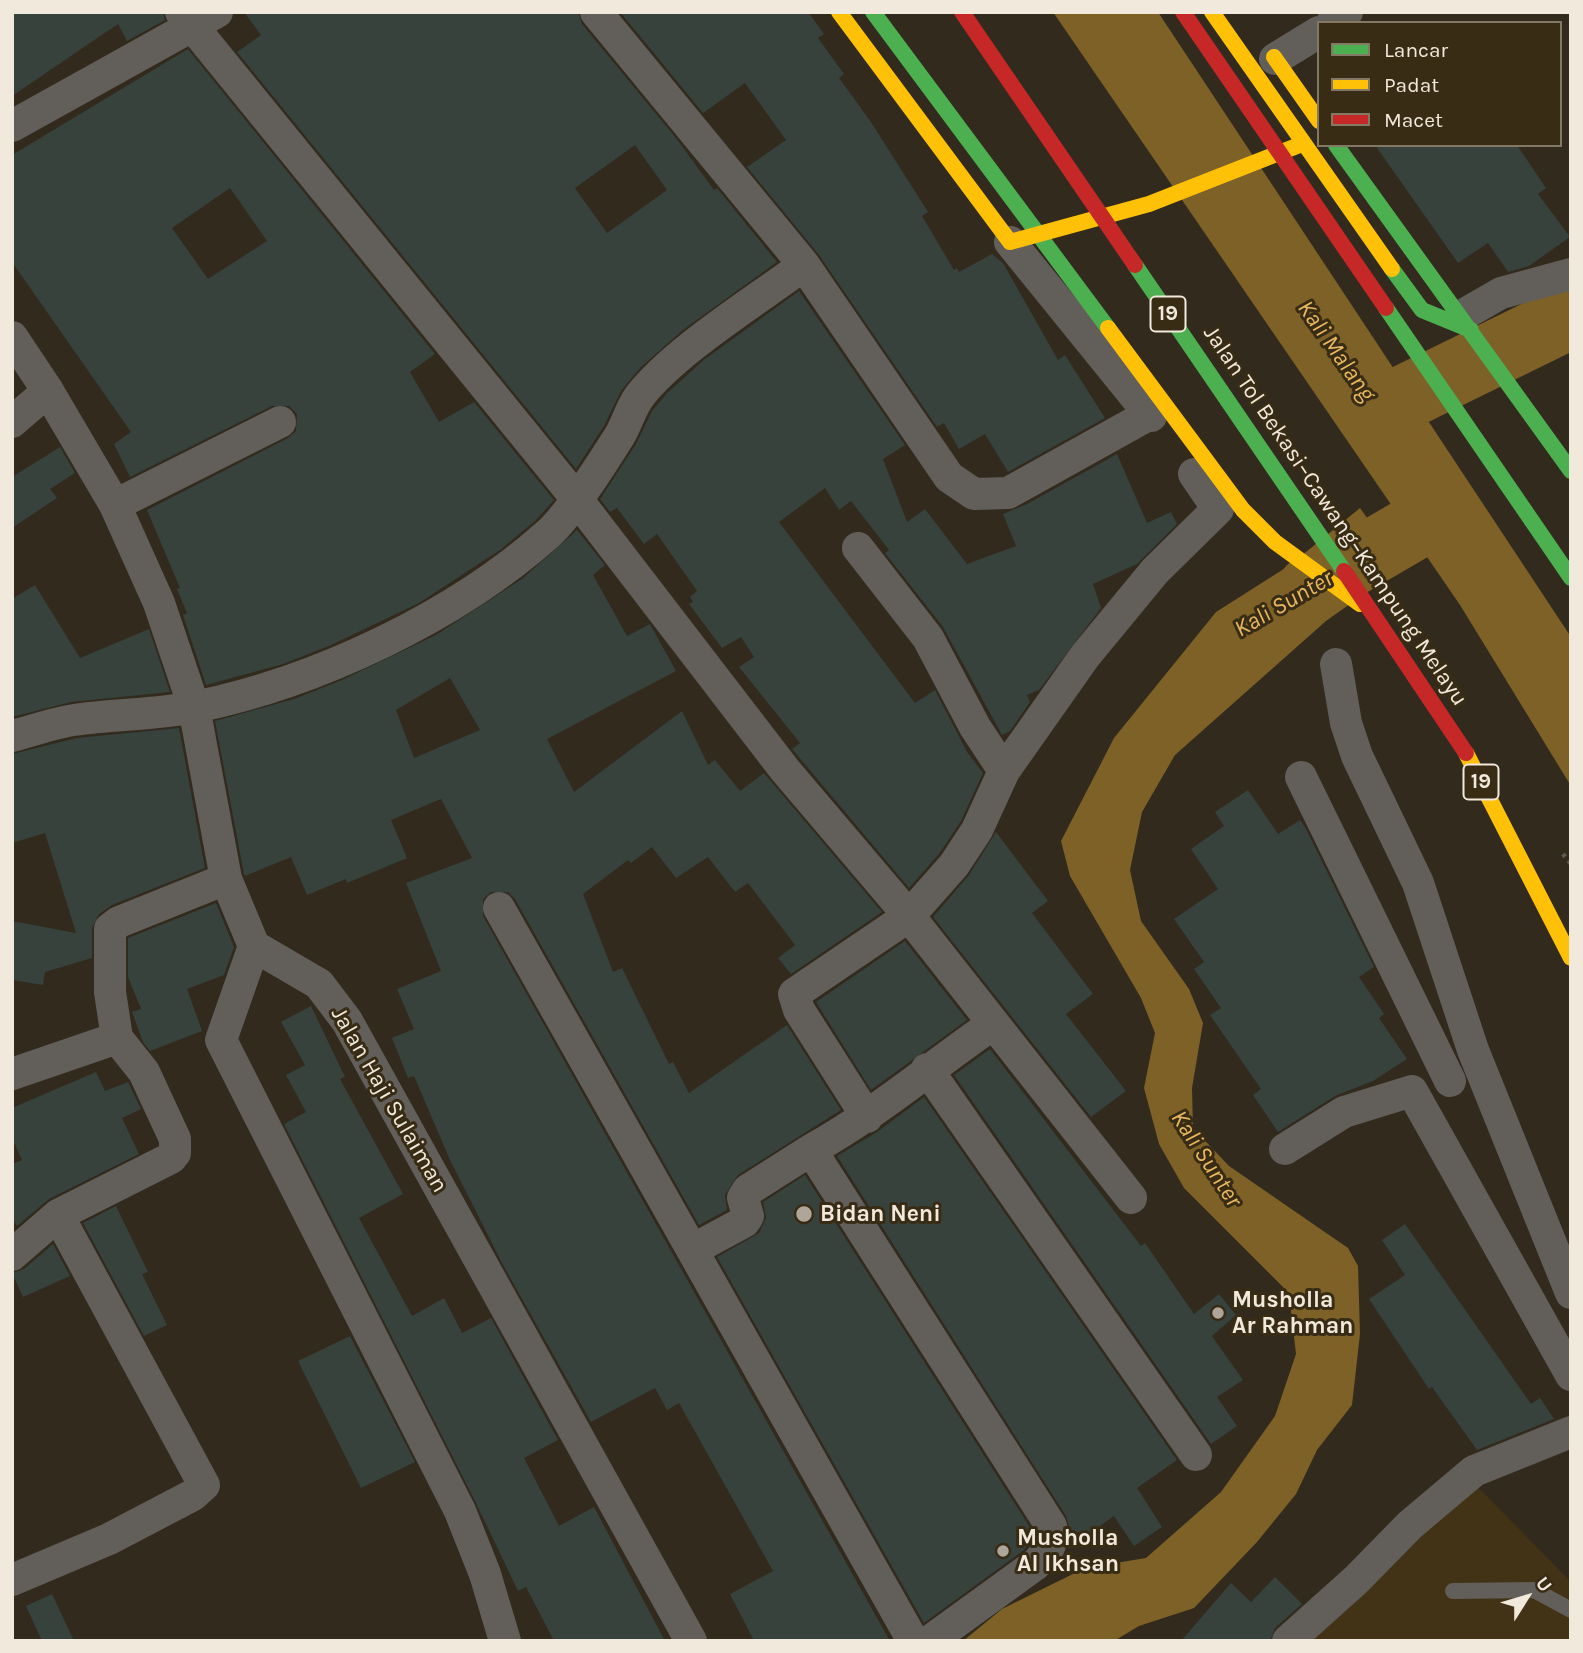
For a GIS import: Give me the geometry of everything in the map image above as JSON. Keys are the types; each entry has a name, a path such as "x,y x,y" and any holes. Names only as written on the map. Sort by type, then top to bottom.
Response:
{"main road":[{"path":"839,12 1010,242 1149,204 1295,147"},
{"path":"873,12 1243,510 1297,559 1377,614"},
{"name":"Jalan Tol Bekasi–Cawang–Kampung Melayu","path":"962,12 1377,614 1459,738 1571,958"},
{"path":"1183,12 1571,578"},
{"path":"1212,12 1295,147 1422,310 1470,329"},
{"path":"1268,49 1317,118"},
{"path":"1337,147 1571,471"}],"street":[{"path":"596,12 804,265 949,477 974,494 1009,493 1150,414"},
{"path":"12,126 197,17 576,498 785,770 909,916 1130,1198"},
{"path":"1268,49 1317,33"},
{"path":"867,1117 799,1010 794,994 909,916 954,865 977,831 1004,771 1085,656 1155,571 1218,509 1150,414 1010,242"},
{"path":"12,736 71,720 194,707 309,673 414,628 524,554 552,531 621,434 638,399 650,385 695,347 804,265"},
{"path":"1470,329 1501,293 1571,274"},
{"path":"12,337 48,391 115,505 159,603 194,707 226,879 254,946 221,1040 460,1511 485,1574 505,1641"},
{"path":"12,422 48,391"},
{"path":"115,505 280,422"},
{"path":"858,548 928,638 975,727 1004,771"},
{"path":"1336,664 1346,723 1357,756 1418,883 1487,1086 1571,1293"},
{"path":"1301,777 1450,1081"},
{"path":"12,1255 58,1216 171,1158 175,1153 175,1139 144,1072 117,1038 110,992 110,929 119,922 226,879"},
{"path":"499,908 913,1641"},
{"name":"Jalan Haji Sulaiman","path":"254,946 318,984 347,1021 691,1641"},
{"path":"692,1250 744,1222 748,1216 743,1198 748,1190 867,1117 927,1069 993,1024"},
{"path":"12,1074 117,1038"},
{"path":"927,1069 1196,1455"},
{"path":"1285,1149 1344,1112 1450,1081 1487,1086"},
{"path":"1412,1091 1571,1375"},
{"path":"811,1150 1051,1527 1053,1539 1049,1550 1036,1564 930,1641"},
{"path":"12,1580 109,1539 202,1489 204,1485 58,1216"},
{"path":"1288,1641 1356,1580 1410,1525 1474,1471 1571,1432"}],"lane":[{"path":"1453,1591 1534,1590 1571,1610"}],"shaded area":[{"path":"1471,1480 1571,1582 1571,1641 1290,1641"}],"water":[{"name":"Kali Malang","path":"1053,12 1158,12 1571,637 1571,786 1460,605"},
{"path":"1360,508 1402,567 1326,621 1175,755 1142,812 1130,870 1141,921 1189,989 1203,1023 1192,1088 1193,1128 1229,1166 1348,1248 1358,1266 1360,1334 1352,1405 1317,1450 1296,1494 1257,1542 1194,1608 1139,1626 1114,1641 963,1641 1002,1609 1085,1568 1146,1558 1221,1492 1275,1416 1296,1354 1289,1293 1184,1188 1159,1144 1144,1088 1155,1033 1141,998 1070,876 1061,841 1114,738 1216,612 1290,565"}],"building":[{"path":"12,12 163,12 165,20 127,41 118,24 12,96"},
{"path":"244,12 578,12 582,24 676,138 714,190 717,188 777,262 683,330 641,367 621,391 604,426 576,469 237,52 261,35","holes":["635,145 667,190 607,233 575,188"]},
{"path":"620,12 808,12 824,34 818,38 844,74 839,78 871,122 928,212 922,216 954,270 957,268 959,272 992,254 1003,263 1058,360 1065,355 1105,418 1008,472 985,434 959,449 944,423 937,427 819,255 747,167 786,140 745,83 703,113"},
{"path":"188,49 435,354 410,372 439,422 474,402 554,500 536,520 500,550 419,603 329,646 283,664 206,685 183,615 187,613 177,589 180,588 147,510 288,438 296,431 297,414 289,406 272,406 130,477 114,444 131,432 12,262 12,155","holes":["230,188 267,241 208,279 172,228"]},
{"path":"1376,147 1518,147 1546,188 1538,194 1570,237 1529,266 1508,272 1488,243 1458,263"},
{"path":"799,291 905,445 883,459 907,522 925,509 967,564 1016,546 1003,514 1027,504 1117,454 1147,523 1171,512 1177,524 1137,564 1093,584 1101,608 1039,690 1027,695 1030,702 1010,731 1002,735 943,627 885,553 889,550 851,501 839,510 825,488 779,522 915,703 935,690 967,752 983,773 961,821 939,854 909,888 792,749 800,743 739,667 754,657 741,637 722,648 689,604 693,602 690,597 697,591 657,534 644,544 617,508 610,512 600,499 636,444 652,411 667,393 705,359"},
{"path":"60,447 75,473 50,489 57,498 12,528 12,477"},
{"path":"577,530 605,565 593,575 627,636 650,624 676,671 547,739 574,792 682,711 708,765 715,760 740,791 764,773 882,912 791,974 778,958 795,945 748,883 735,892 708,857 676,878 652,847 631,863 628,860 583,894 613,972 622,968 669,1064 673,1062 689,1093 787,1025 841,1110 738,1175 725,1195 727,1210 699,1225 515,899 508,892 491,892 483,899 483,916 890,1641 754,1641 730,1594 773,1571 679,1403 667,1410 655,1388 591,1422 502,1263 450,1160 414,1076 408,1078 392,1038 414,1029 397,989 441,971 406,883 472,858 441,799 391,820 407,858 347,883 346,879 307,895 291,857 245,876 244,874 215,721 294,699 342,680 436,635 522,579","holes":["450,678 480,730 414,758 396,710"]},
{"path":"35,585 80,658 149,629 170,692 71,702 12,717 12,599"},
{"path":"179,728 205,868 112,905 99,914 92,928 92,958 45,972 43,985 12,980 12,921 76,933 45,833 12,843 12,754 77,738"},
{"path":"1248,790 1278,834 1300,820 1306,829 1374,967 1359,977 1384,1014 1379,1018 1407,1059 1373,1081 1335,1096 1278,1132 1253,1095 1261,1089 1210,1015 1221,1008 1194,969 1204,962 1174,919 1218,889 1191,849 1224,826 1215,812"},
{"path":"996,832 1048,901 1032,913 1093,994 1066,1014 1126,1091 1091,1117 933,917 969,875"},
{"path":"216,903 234,947 224,975 187,989 202,1031 150,1051 143,1042 132,1012 141,1009 128,977 128,938"},
{"path":"905,941 967,1020 871,1090 816,1002"},
{"path":"311,1006 345,1077 340,1079 403,1194 359,1218 412,1316 444,1298 462,1333 491,1318 558,1440 524,1458 559,1526 594,1507 665,1641 554,1641 526,1587 518,1591 284,1124 306,1112 286,1075 305,1065 281,1022"},
{"path":"990,1049 1141,1246 1145,1243 1194,1314 1219,1294 1236,1315 1212,1336 1243,1380 1217,1397 1237,1426 1211,1444 954,1075"},
{"path":"96,1072 105,1091 128,1082 141,1109 122,1118 139,1154 49,1199 17,1226 12,1217 12,1164 22,1160 12,1138 12,1108"},
{"path":"924,1097 1177,1460 1137,1488 1162,1527 1134,1546 1114,1516 1079,1541 1070,1530 1066,1516 837,1156 877,1132"},
{"path":"805,1175 1033,1532 1032,1539 1024,1550 924,1623 717,1257 759,1233 766,1218 763,1202"},
{"path":"116,1206 148,1272 142,1274 167,1325 144,1336 83,1223"},
{"path":"1405,1224 1531,1404 1540,1398 1554,1419 1477,1450 1432,1387 1429,1389 1369,1299 1405,1275 1382,1240"},
{"path":"53,1244 70,1276 23,1297 12,1273 24,1269"},
{"path":"350,1336 415,1462 361,1488 298,1361"},
{"path":"1275,1577 1302,1604 1275,1628 1270,1641 1181,1641 1231,1583 1251,1602"},
{"path":"52,1594 74,1641 42,1641 26,1606"}],"waterway":[{"path":"1379,410 1571,316"},
{"name":"Kali Sunter","path":"1310,588 1446,509"}],"traffic: fast":[{"path":"873,12 1108,328"},
{"path":"1337,147 1571,471"},
{"path":"1135,265 1344,571"},
{"path":"1392,269 1422,310 1471,330"},
{"path":"1386,308 1571,578"}],"traffic: slow":[{"path":"839,12 1010,242 1149,204 1302,144"},
{"path":"1212,12 1392,269"},
{"path":"1274,57 1317,118"},
{"path":"1108,328 1243,510 1275,542 1360,604"},
{"path":"1466,753 1571,958"}],"traffic: jam":[{"path":"962,12 1135,265"},
{"path":"1183,12 1386,308"},
{"path":"1344,571 1466,753"}],"place":[{"name":"Bidan Neni","path":"804,1214"},
{"name":"Musholla Ar Rahman","path":"1218,1313"},
{"name":"Musholla Al Ikhsan","path":"1003,1551"}]}
